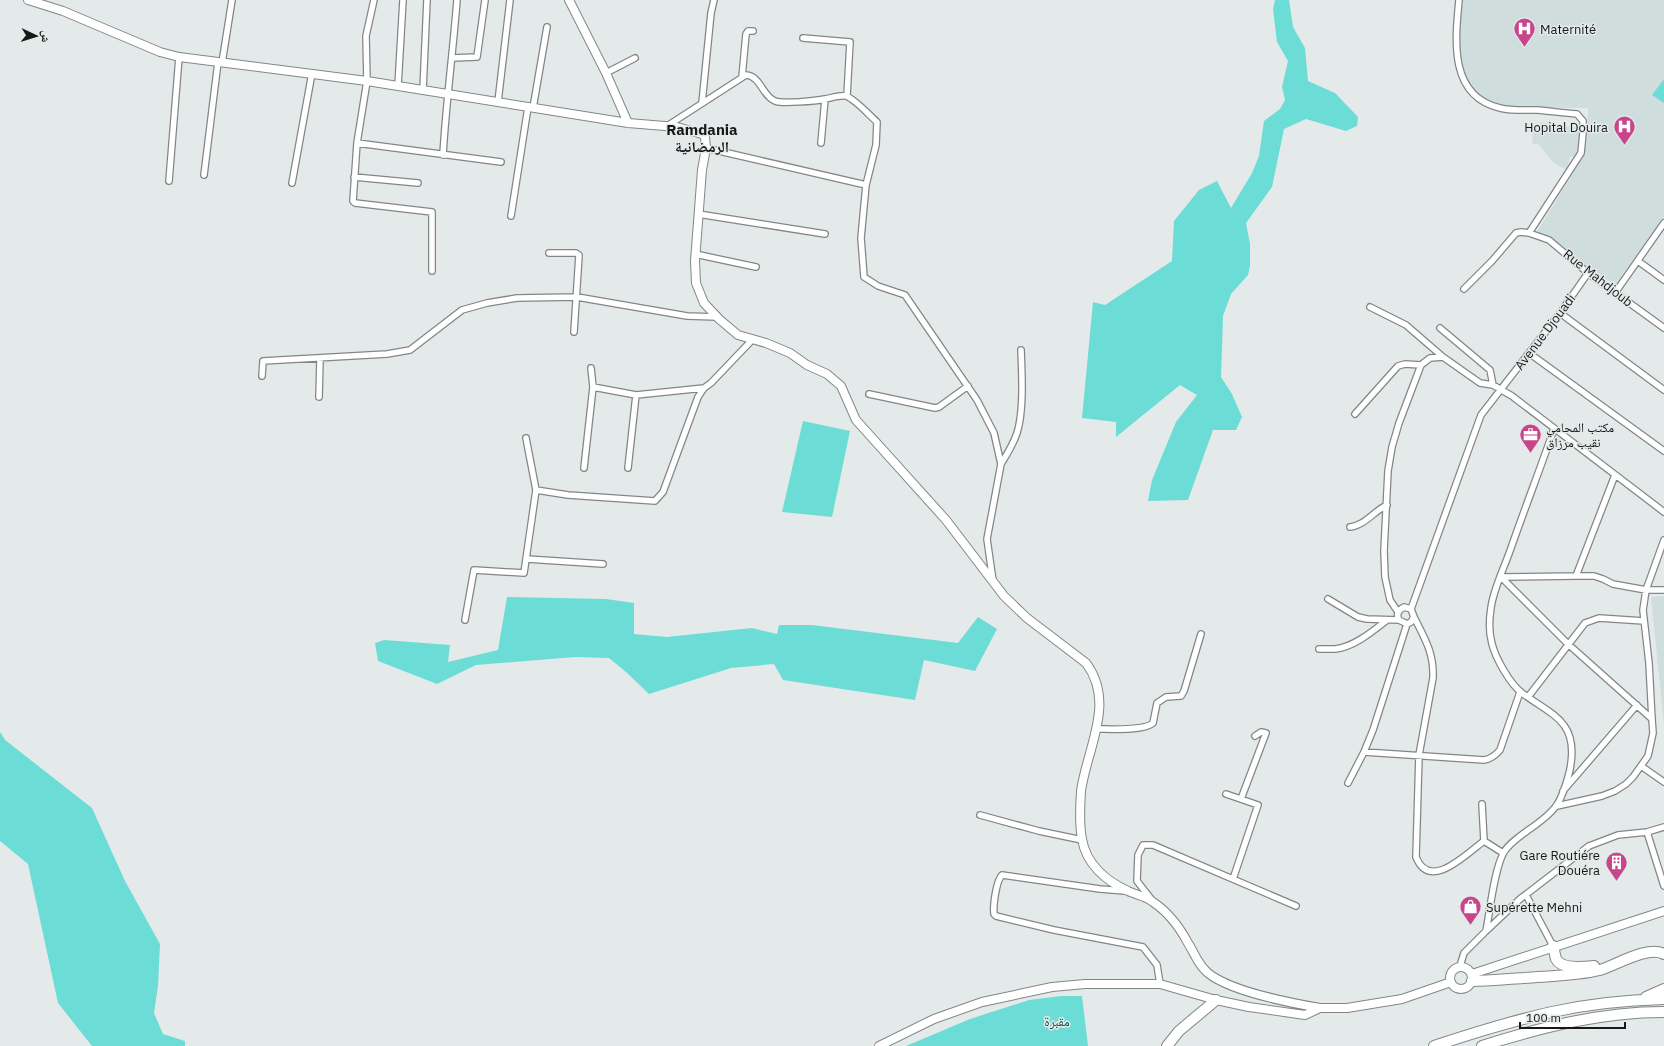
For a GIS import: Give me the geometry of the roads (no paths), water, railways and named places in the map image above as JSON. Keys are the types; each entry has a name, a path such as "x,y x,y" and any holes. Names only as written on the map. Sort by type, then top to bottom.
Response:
{"highway":[{"path":"1553,946 1557,960 1561,964 1572,966 1597,965 1613,961 1646,947 1664,946"},
{"path":"1472,978 1581,974 1600,970 1641,954 1652,952 1661,952 1664,954"},
{"path":"1581,974 1597,965"},
{"path":"1626,1002 1648,996 1664,989"},
{"path":"1434,1046 1479,1031 1551,1012 1573,1008 1664,999"},
{"path":"1167,1046 1179,1031 1216,1000"},
{"path":"1482,1046 1537,1029 1584,1019 1625,1014 1664,1012"}],"street":[{"path":"28,0 63,11 160,52 179,57 367,81 628,123 677,127 702,134 705,137 706,148 702,170 695,254 696,282 704,303 717,317 738,335 790,353 807,365 827,374 841,386 856,420 946,520 1004,596 1027,618 1086,663 1092,671 1098,688 1097,729 1082,791 1080,820 1082,840 1088,858 1102,875 1128,891 1152,901"},
{"path":"204,175 220,62 232,0"},
{"path":"374,0 366,36 367,81 357,143 353,201 355,203 415,208 432,212 432,271"},
{"path":"398,86 403,0"},
{"path":"423,90 427,0"},
{"path":"443,154 447,94 457,0"},
{"path":"452,58 474,58 478,55 485,0"},
{"path":"498,102 510,0"},
{"path":"569,0 606,73 628,123"},
{"path":"702,103 711,13 714,0"},
{"path":"1459,0 1457,43 1458,65 1464,82 1474,95 1487,103 1500,108 1577,114 1583,120 1580,153 1529,233 1516,233 1492,261 1464,289"},
{"path":"511,216 530,107 547,27"},
{"path":"742,76 746,34 748,31 754,31"},
{"path":"803,38 850,42 847,96"},
{"path":"169,181 179,57"},
{"path":"606,73 634,58"},
{"path":"292,183 312,73"},
{"path":"667,126 742,76 746,75 752,76 771,98 776,101 800,101 825,99 831,96 847,96 877,122 876,144 866,185 861,238 864,277 878,286 905,295 968,386 994,433 1001,464"},
{"path":"821,143 825,99"},
{"path":"357,143 501,162"},
{"path":"706,148 866,185"},
{"path":"354,177 418,183"},
{"path":"698,214 825,234"},
{"path":"1615,293 1664,223"},
{"name":"Rue Mahdjoub","path":"1529,233 1549,240 1588,273 1664,328"},
{"path":"549,254 579,254 574,332"},
{"path":"695,254 756,267"},
{"path":"1638,261 1664,280"},
{"name":"Avenue Djouadi","path":"1411,609 1481,415 1560,313 1588,273"},
{"path":"262,376 263,361 386,354 410,350 462,310 487,303 517,298 576,297 687,316 717,317"},
{"path":"1370,307 1406,325 1443,357 1480,383 1493,385 1512,396 1664,512"},
{"path":"1560,313 1664,390"},
{"path":"1440,328 1490,370 1493,385"},
{"path":"536,490 568,495 655,501 663,492 698,397 704,388 712,383 753,339"},
{"path":"994,583 987,539 1001,464 1011,447 1017,432 1022,388 1021,350"},
{"path":"1529,353 1664,451"},
{"path":"1399,620 1398,612 1390,600 1385,577 1384,551 1386,505 1388,471 1392,447 1399,423 1421,365 1430,358 1443,357"},
{"path":"319,397 320,358"},
{"path":"1355,414 1398,366 1405,364 1421,365"},
{"path":"584,468 593,387 591,368"},
{"path":"869,394 935,408 939,407 968,386"},
{"path":"593,387 636,395 704,388"},
{"path":"628,468 636,395"},
{"path":"1486,931 1497,873 1503,853 1517,838 1537,824 1557,806 1571,764 1572,746 1568,732 1562,721 1552,712 1520,692 1508,676 1492,645 1490,625 1491,607 1500,577 1554,429"},
{"path":"465,620 474,570 524,573 536,490 526,438"},
{"path":"1576,576 1615,475"},
{"path":"1350,527 1359,525 1374,512 1386,505"},
{"path":"1557,806 1615,792 1626,784 1648,756 1651,746 1652,719 1649,663 1643,610 1646,590 1664,540"},
{"path":"527,559 603,564"},
{"path":"1500,577 1594,576 1613,584 1646,590 1664,590"},
{"path":"1500,577 1568,644 1652,719"},
{"path":"1328,599 1358,617 1399,620 1406,624"},
{"path":"1398,612 1404,607 1411,609 1429,647 1433,666 1433,678 1419,755 1415,851 1418,863 1426,870 1431,872 1441,871 1484,841"},
{"path":"1348,783 1364,752 1373,730 1406,624 1411,622 1414,617"},
{"path":"1528,697 1585,623 1591,620 1610,618 1644,621"},
{"path":"1319,649 1335,649 1345,646 1360,639 1387,620"},
{"path":"1097,729 1137,728 1154,723 1157,703 1166,697 1182,696 1201,634"},
{"path":"1364,752 1484,760 1496,756 1500,750 1520,692"},
{"path":"1562,793 1637,705"},
{"path":"1241,799 1266,733 1261,732 1256,736"},
{"path":"1641,766 1664,782"},
{"path":"1226,794 1258,805 1232,879"},
{"path":"1482,804 1484,841"},
{"path":"980,814 1039,831 1082,840"},
{"path":"1664,828 1647,832 1618,835 1589,846 1526,895 1486,931 1464,953 1460,966 1452,972 1450,979 1456,988 1464,989 1467,987 1472,978 1553,946 1664,911"},
{"path":"1647,832 1664,886"},
{"path":"1484,841 1503,853"},
{"path":"1296,906 1153,845 1143,845 1138,855 1137,881 1152,901 1178,927 1189,944 1196,960 1208,973 1228,984 1257,994 1320,1008 1347,1008 1402,999 1451,982"},
{"path":"1128,891 1092,888 1002,875 997,886 994,914 1003,918 1054,930 1143,947 1157,965 1160,984"},
{"path":"1526,895 1553,946"},
{"path":"1460,966 1467,968 1472,978"},
{"path":"879,1046 934,1019 982,1002 1052,987 1085,984 1160,984 1216,1000 1249,1007 1305,1015 1320,1008"}],"place":[{"name":"Maternité","path":"1525,48"},
{"name":"Hopital Douira","path":"1624,146"},
{"name":"مكتب المحامي نقيب مرزاق","path":"1530,454"},
{"name":"Gare Routiére Douéra","path":"1616,882"},
{"name":"Supérette Mehni","path":"1471,926"}],"district":[{"name":"Ramdania الرمضانية","path":"702,138"}],"park label":[{"name":"مقبرة","path":"1057,1021"}]}
